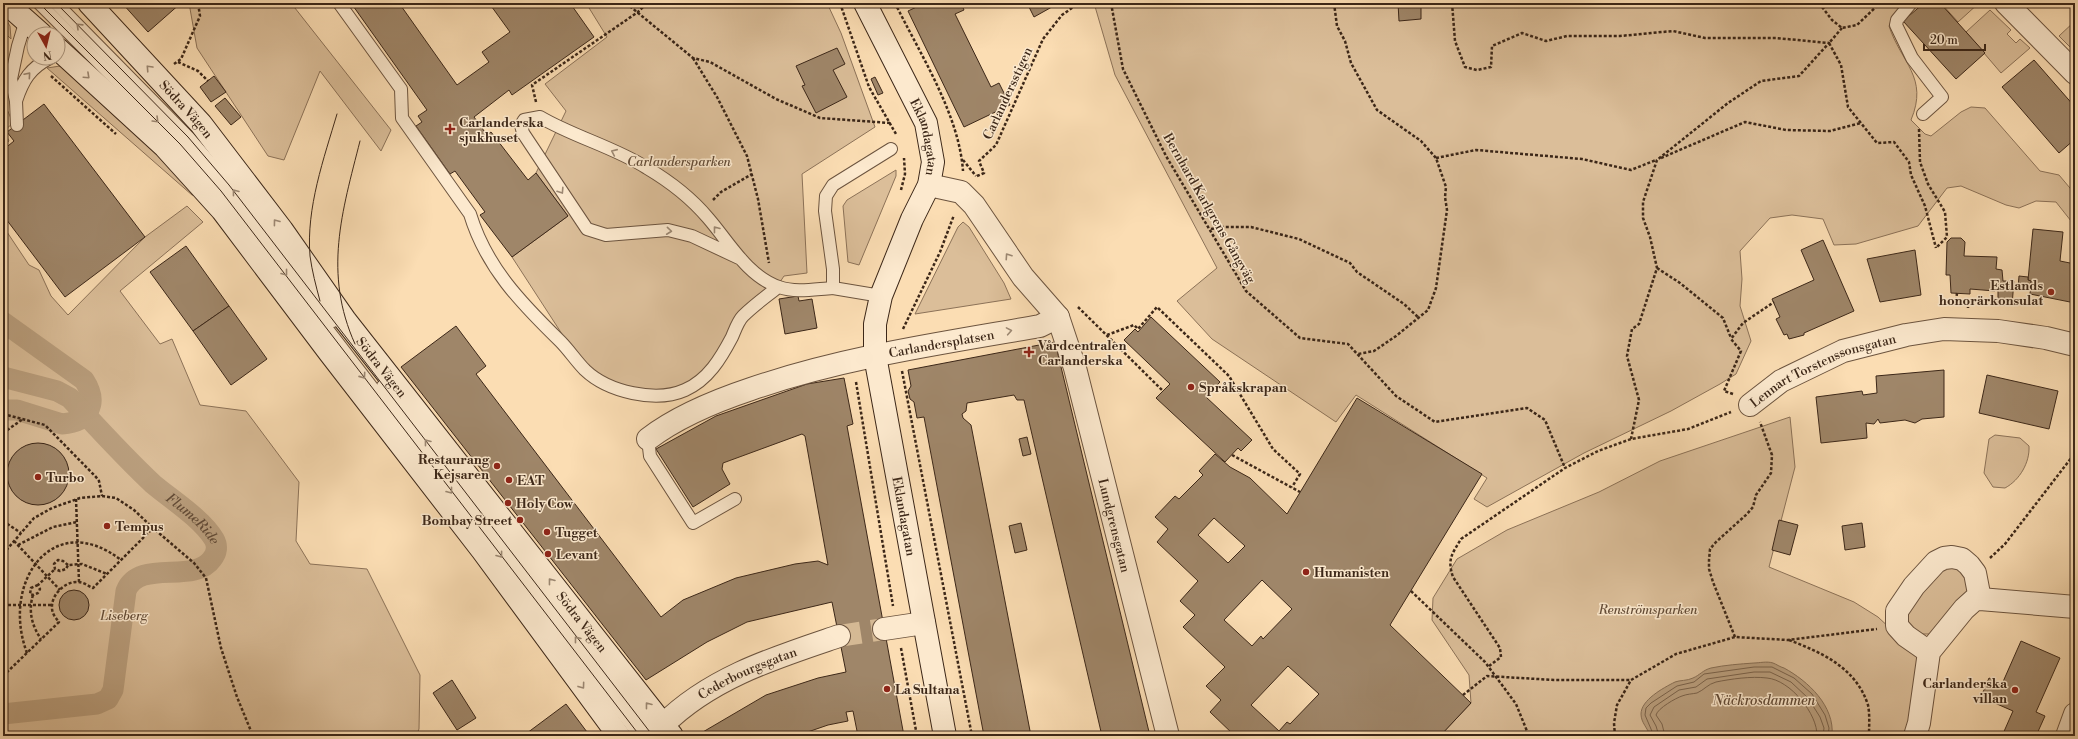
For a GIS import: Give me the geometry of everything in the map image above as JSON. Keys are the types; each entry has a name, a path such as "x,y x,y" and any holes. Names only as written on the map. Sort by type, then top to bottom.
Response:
{"street":[{"path":"6,3 33,26"},
{"name":"Södra Vägen","path":"89,3 201,124 282,230 346,320 662,732"},
{"name":"Eklandagatan","path":"865,3 926,123 933,152 933,162 929,184 881,296 876,324 875,356 946,736"},
{"path":"2006,3 2075,73"},
{"path":"66,61 165,147 222,210 329,352 482,550 619,736"},
{"path":"929,184 961,192 974,204 1023,277 1058,317"},
{"name":"Carlandersplatsen","path":"648,439 664,427 722,399 792,375 875,356 1040,326 1058,317"},
{"name":"Lundgrensgatan","path":"1058,317 1075,368 1168,736"},
{"name":"Lennart Torstenssonsgatan","path":"1748,407 1781,381 1825,359 1867,343 1906,335 1944,329 1998,331 2046,338 2075,345"},
{"path":"1929,652 1906,636 1897,626 1897,611 1914,586 1936,562 1952,557 1962,559 1975,573 1980,599"},
{"path":"1915,736 1919,723 1929,652 1974,600 1980,599 2075,607"},
{"path":"884,629 924,623"},
{"name":"Cederbourgsgatan","path":"662,732 676,713 721,682 764,661 839,636"},
{"path":"2067,736 2075,714"}],"lane":[{"path":"39,3 180,144 221,191 640,736"},
{"path":"56,3 182,131 229,185 662,732"},
{"path":"339,3 401,89 402,118 470,214 475,232 486,255 501,279 523,306 562,343 586,371 606,384 633,394 658,396 684,390 706,376 722,357 742,317 778,287"},
{"path":"1911,3 1897,20 1896,25 1912,58 1942,97 1923,114"},
{"path":"17,125 16,101 11,79 18,46 26,36"},
{"path":"16,101 22,82 35,66"},
{"path":"741,259 692,236 668,230 606,235 587,229 523,133 521,125 524,120 540,117 647,168 681,193 707,217 741,259 759,276 778,287 795,291 833,288 881,296"},
{"path":"833,288 833,269 825,211 826,196 833,185 891,149"},
{"path":"648,439 650,456 693,523 735,499"}],"path":[{"path":"173,66 181,59 200,16 198,3"},
{"path":"626,3 693,58 717,97 747,156 758,199 766,257 778,287"},
{"path":"532,85 638,12 647,3"},
{"path":"840,3 869,87 899,139"},
{"name":"Carlandersstigen","path":"962,159 977,176 984,173 979,161 996,145 1043,39 1062,15 1079,3"},
{"name":"Bernhard Karlgrens Gångväg","path":"1111,3 1123,69 1166,156 1246,291 1300,338 1348,344 1396,396 1435,422 1527,408 1545,420 1565,468"},
{"path":"1334,3 1337,26 1345,41 1351,63 1377,110 1421,141 1436,158 1446,187 1445,197 1447,210 1436,288 1428,310 1402,333 1374,350 1358,354"},
{"path":"1452,3 1455,41 1465,67 1477,70 1491,67 1492,46 1522,33 1546,41 1567,36 1620,36 1673,31 1705,38 1776,38 1829,43"},
{"path":"1819,3 1832,20 1842,28"},
{"path":"1631,439 1639,400 1628,356 1632,329 1639,324 1657,268 1650,237 1643,218 1643,202 1657,160 1728,103 1761,81 1799,76 1842,28 1857,25 1880,3"},
{"path":"1829,43 1842,65 1848,107 1876,143 1894,142 1909,162 1911,175 1925,206 1936,248 1946,237 1945,212 1928,184 1920,162 1919,121 1923,114"},
{"path":"693,58 710,62 776,99 820,118 891,123"},
{"path":"178,62 198,71 208,81"},
{"path":"39,66 120,137"},
{"path":"1436,158 1476,150 1582,159 1631,170 1745,122 1786,130 1830,131 1861,123"},
{"path":"709,204 721,192 752,174"},
{"path":"1211,230 1221,227 1251,227 1299,239 1350,263 1357,272 1404,304 1419,318"},
{"path":"1657,268 1680,283 1723,318 1731,339 1741,351 1724,391 1748,407 1772,456 1771,473 1756,495 1753,506 1747,514 1716,542 1710,550 1709,568 1713,582 1735,637"},
{"path":"1957,293 1956,302 1968,302 1968,308"},
{"path":"1731,339 1743,323 1774,302"},
{"path":"1106,335 1134,325 1138,329 1157,307 1230,376 1273,449 1300,474 1292,487"},
{"path":"1111,339 1163,391"},
{"name":"Lennart Torstenssonsgatan","path":"1488,666 1501,657 1500,648 1453,577 1449,565 1452,554 1461,539 1565,468 1631,439 1688,429 1748,407"},
{"path":"3,414 45,425 96,477 99,481 102,496"},
{"path":"3,433 23,419"},
{"path":"1975,573 2005,544 2075,453"},
{"path":"1232,455 1300,492"},
{"path":"3,554 34,518 52,508 76,499 102,496 116,498 134,510 194,563 206,578 221,648 237,697 253,736"},
{"path":"76,499 79,582"},
{"path":"3,521 21,533"},
{"path":"18,545 53,527 76,522"},
{"path":"3,676 58,622 52,605 60,590 66,585 79,582 93,588 153,528"},
{"path":"14,541 60,590"},
{"path":"47,548 62,543 78,542 97,546 121,560"},
{"path":"26,563 36,554"},
{"path":"55,569 54,564 58,560 68,564 94,567 107,574"},
{"path":"55,569 58,571 63,571 68,564"},
{"path":"41,639 32,620 31,605 33,595 30,594 30,590 32,587 38,585 46,575 55,569"},
{"path":"33,595 39,592 38,585"},
{"path":"1411,591 1497,676 1516,704 1529,736"},
{"path":"9,601 10,612"},
{"path":"3,605 52,605"},
{"path":"1463,695 1487,676 1554,680 1631,680 1676,654 1735,637 1788,640 1897,626"},
{"path":"1788,640 1829,658 1854,678 1868,707 1869,736"},
{"path":"20,643 27,653"},
{"path":"1615,736 1614,723 1617,705 1631,680"}],"green space":[{"path":"189,3 291,3 391,130 381,151 320,71 284,160 268,156 197,48"},
{"name":"Carlandersparken","path":"586,3 827,3 841,33 875,127 802,174 807,273 784,276 778,285 742,317 722,357 684,390 633,394 586,371 512,257 568,216 536,173 566,111 545,84 607,37"},
{"path":"1094,3 1906,3 1896,13 1889,26 1915,81 1917,92 1916,105 1911,120 1925,134 1931,136 1961,112 1971,107 1985,108 2040,171 2059,175 2075,194 2075,226 2056,202 2036,201 2019,208 2006,205 1961,186 1947,188 1918,226 1856,244 1834,245 1823,219 1792,215 1770,218 1740,251 1742,279 1740,306 1751,341 1736,374 1671,411 1584,453 1487,507 1474,499 1487,478 1356,395 1336,422 1212,339 1177,301 1217,268 1115,75"},
{"path":"1941,3 1979,3 1958,22"},
{"path":"1990,10 2011,30 2007,34 2016,43 2020,39 2030,48 2001,73 1966,32"},
{"path":"3,15 10,26 11,39 3,31"},
{"path":"2075,21 2075,52 2059,36"},
{"path":"60,66 68,68 128,122 197,196 192,195 47,68"},
{"path":"3,100 13,123 4,131 9,141 3,146"},
{"path":"896,170 896,176 859,265 848,262 843,206 847,200"},
{"name":"Liseberg","path":"187,206 203,222 120,291 160,344 172,339 200,405 246,411 299,482 296,541 310,564 367,569 420,675 419,729 416,736 3,736 3,226 29,265 39,270 51,296 68,315 145,237"},
{"path":"963,222 969,227 1004,283 1011,299 915,314 958,227"},
{"name":"Renströmsparken","path":"1790,417 1795,467 1769,567 1854,602 1878,617 1922,658 1911,722 1901,736 1440,736 1471,703 1469,675 1432,620 1433,598 1457,559 1507,530 1599,492 1660,461"},
{"path":"1995,435 2020,438 2029,446 2028,458 2023,470 2010,485 2005,488 1993,487 1984,473 1989,439"},
{"path":"1946,567 1962,570 1969,587 1967,593 1931,634 1920,634 1909,627 1904,612"}],"water":[{"name":"Näckrosdammen","path":"1768,662 1774,663 1793,673 1811,687 1824,705 1829,715 1832,725 1832,736 1650,736 1642,720 1642,709 1649,699 1659,691 1675,682 1693,678 1711,668 1727,665"}],"building":[{"path":"122,3 181,3 148,32"},
{"name":"Carlanderska sjukhuset","path":"351,3 399,3 457,85 489,62 482,52 510,32 489,3 570,3 594,37 512,95 509,90 474,117 487,135 491,132 528,180 536,173 568,216 512,257 480,215 485,212 455,171 450,174 416,126 422,122 418,116 427,110"},
{"path":"925,3 961,3 964,10 955,14 991,87 999,83 1010,105 964,127 908,11"},
{"path":"1027,3 1059,3 1034,17"},
{"path":"1398,3 1421,3 1421,19 1399,21"},
{"path":"1924,3 1940,3 1985,53 1956,79 1903,21"},
{"path":"837,48 845,64 833,70 847,97 816,113 802,86 805,85 796,66"},
{"path":"2034,60 2075,107 2075,139 2059,153 2002,87"},
{"path":"214,76 226,92 211,102 200,87"},
{"path":"875,77 883,93 878,95 871,79"},
{"path":"225,98 241,117 231,125 215,106"},
{"path":"44,104 145,237 65,297 3,215 3,150 14,141 7,132"},
{"path":"2033,229 2063,232 2060,261 2075,264 2075,303 2030,294 2031,281 2028,280"},
{"path":"1951,238 1961,238 1965,242 1964,256 1997,257 1996,269 2002,270 2003,281 2014,281 2012,305 1998,305 1998,288 1995,288 1995,291 1970,289 1970,294 1951,293 1950,275 1946,275 1947,242"},
{"path":"1823,240 1854,311 1804,333 1804,335 1789,339 1787,334 1784,335 1776,319 1780,317 1772,299 1814,280 1801,250"},
{"path":"186,246 229,306 193,331 150,272"},
{"path":"1915,250 1921,295 1880,302 1867,259"},
{"path":"2019,276 2028,277 2028,280 2031,281 2030,290 2018,288"},
{"path":"798,296 799,301 812,299 817,328 785,334 779,299"},
{"path":"229,306 267,359 231,385 193,331"},
{"name":"Språkskrapan","path":"1151,317 1220,382 1206,397 1252,440 1241,451 1238,448 1225,462 1156,398 1170,384 1124,340 1135,329 1138,332"},
{"path":"456,326 486,366 476,374 661,617 683,600 736,578 795,564 818,561 828,565 805,436 802,434 723,463 722,469 730,484 693,507 656,449 716,416 807,384 844,378 853,424 847,426 904,736 858,736 853,711 846,712 848,721 828,725 796,736 696,736 766,695 818,678 846,672 832,602 747,622 707,642 646,680 401,367"},
{"path":"1055,342 1150,736 1102,736 1024,400 1017,400 1014,395 967,403 966,411 962,414 963,418 971,425 1031,736 984,736 924,417 917,418 914,402 910,399 908,391 911,386 908,370"},
{"path":"1944,370 1944,417 1922,419 1915,423 1905,420 1880,423 1878,419 1874,424 1866,423 1867,438 1821,443 1816,397 1862,391 1863,395 1877,393 1876,376"},
{"path":"1987,375 2058,391 2049,429 1979,413"},
{"name":"Humanisten","path":"1357,398 1482,474 1390,625 1471,703 1440,736 1235,736 1210,712 1221,700 1206,686 1225,667 1183,627 1195,615 1180,601 1198,581 1157,542 1168,529 1155,517 1175,496 1179,499 1203,475 1199,471 1215,454 1230,467 1250,478 1287,514","holes":["1214,518 1245,546 1228,563 1198,535","1262,580 1292,609 1263,639 1261,636 1252,646 1224,620","1288,666 1319,694 1290,724 1287,722 1279,731 1251,705"]},
{"path":"1027,437 1031,454 1023,456 1019,439"},
{"name":"Turbo","path":"32,443 44,443 60,452 67,462 69,474 67,486 60,496 44,505 32,505 21,500 12,491 7,480 7,468 12,457 21,448"},
{"path":"1779,520 1798,525 1790,555 1772,550"},
{"path":"1021,523 1027,550 1015,553 1009,526"},
{"path":"1862,523 1865,547 1845,550 1842,526"},
{"path":"74,590 85,594 89,605 85,616 74,620 63,616 59,605 63,594"},
{"name":"Carlanderska villan","path":"2021,641 2060,658 2036,712 2045,716 2036,736 2002,736 2013,711 1981,697 1989,678 2002,684"},
{"path":"452,680 476,718 457,730 433,693"},
{"path":"566,704 590,736 523,736"}],"waterway":[{"name":"FlumeRide","path":"3,322 84,380 91,396 91,404 85,415 79,420 62,424 17,410 3,410"},
{"name":"FlumeRide","path":"3,377 57,391 70,398 142,474 202,524 214,539 216,547 214,557 204,566 193,570 180,572 154,573 142,576 133,581 126,591 113,690 108,699 97,704 3,714"}],"tunnel":[{"path":"839,636 884,629"}],"tram line":[{"path":"39,3 180,144 221,191 640,736"},
{"path":"56,3 188,137 229,185 653,736"},
{"path":"320,301 310,256 309,238 313,202 317,184 337,114"},
{"path":"355,344 345,318 340,292 338,267 342,218 360,141"}],"place":[{"name":"Carlanderska sjukhuset","path":"450,129"},
{"name":"Estlands honorärkonsulat","path":"2051,292"},
{"name":"Vårdcentralen Carlanderska","path":"1029,352"},
{"name":"Språkskrapan","path":"1191,387"},
{"name":"Restaurang Kejsaren","path":"497,466"},
{"name":"Turbo","path":"38,477"},
{"name":"EAT","path":"509,480"},
{"name":"Holy Cow","path":"508,503"},
{"name":"Bombay Street","path":"520,520"},
{"name":"Tempus","path":"107,526"},
{"name":"Tugget","path":"547,532"},
{"name":"Levant","path":"548,554"},
{"name":"Humanisten","path":"1306,572"},
{"name":"La Sultana","path":"887,689"},
{"name":"Carlanderska villan","path":"2015,690"}]}
